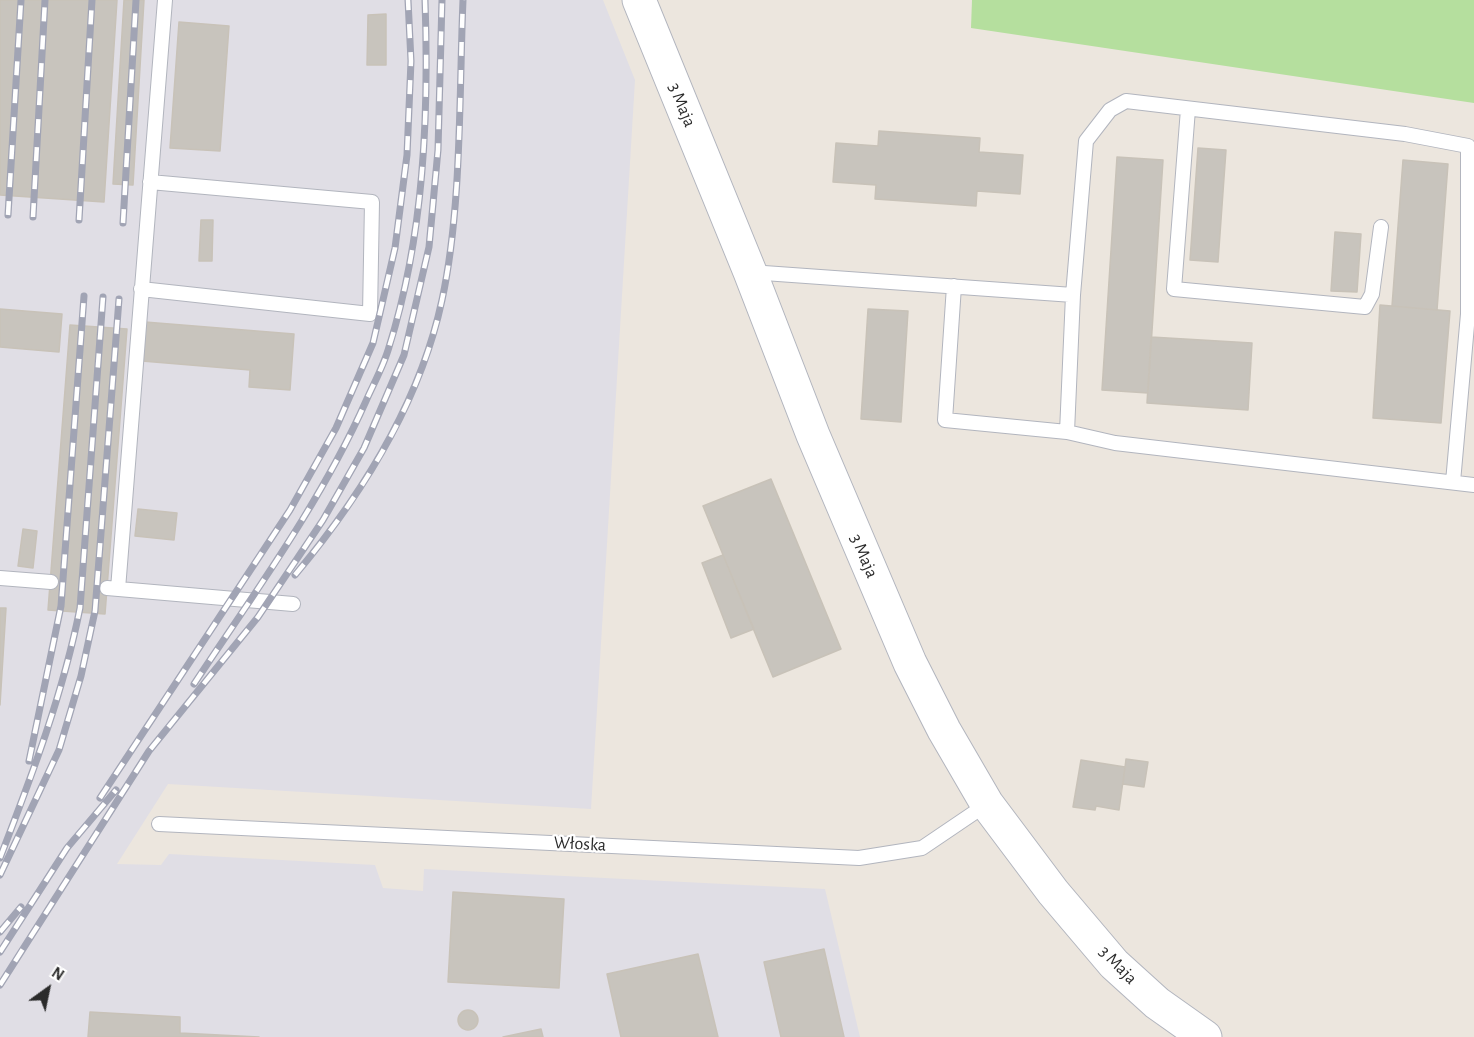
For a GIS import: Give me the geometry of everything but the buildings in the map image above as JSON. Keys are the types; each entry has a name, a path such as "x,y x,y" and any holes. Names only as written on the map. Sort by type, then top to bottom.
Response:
{"street":[{"name":"3 Maja","path":"639,0 750,272 813,435 909,663 944,730 987,804 1053,892 1114,964 1157,1003 1205,1037"}],"lane":[{"path":"165,0 113,588 293,604"},
{"path":"1067,432 1072,295 1086,141 1110,110 1126,101 1405,134 1468,146 1468,314 1453,482"},
{"path":"1188,109 1174,290 1365,307 1372,294 1381,227"},
{"path":"141,289 370,314 372,202 150,182"},
{"path":"750,272 1072,295"},
{"path":"954,286 945,420 1067,432 1115,443 1474,485"},
{"path":"0,578 51,582"},
{"name":"Włoska","path":"159,824 860,858 922,848 987,804"}],"shaded area":[{"path":"0,0 603,0 635,80 591,809 168,784 117,864 161,865 169,854 375,865 383,888 423,891 424,869 825,889 860,1037 0,1037"}],"green space":[{"path":"972,0 1474,0 1474,103 971,28"}],"railway":[{"path":"8,215 21,0"},
{"path":"33,217 45,0"},
{"path":"79,220 92,0"},
{"path":"123,223 136,0"},
{"path":"100,798 290,510 336,428 373,343 395,248 407,155 411,61 408,0"},
{"path":"194,684 308,511 348,438 387,354 410,262 422,175 426,87 425,0"},
{"path":"0,985 149,751 258,617 323,520 364,448 404,355 429,247 438,150 442,0"},
{"path":"295,575 343,513 385,446 419,375 432,338 442,300 453,227 463,0"},
{"path":"29,761 61,606 84,296"},
{"path":"0,858 56,703 80,608 103,297"},
{"path":"0,875 59,750 81,676 95,611 119,299"},
{"path":"0,952 67,848 116,790"},
{"path":"0,932 21,907"}]}
